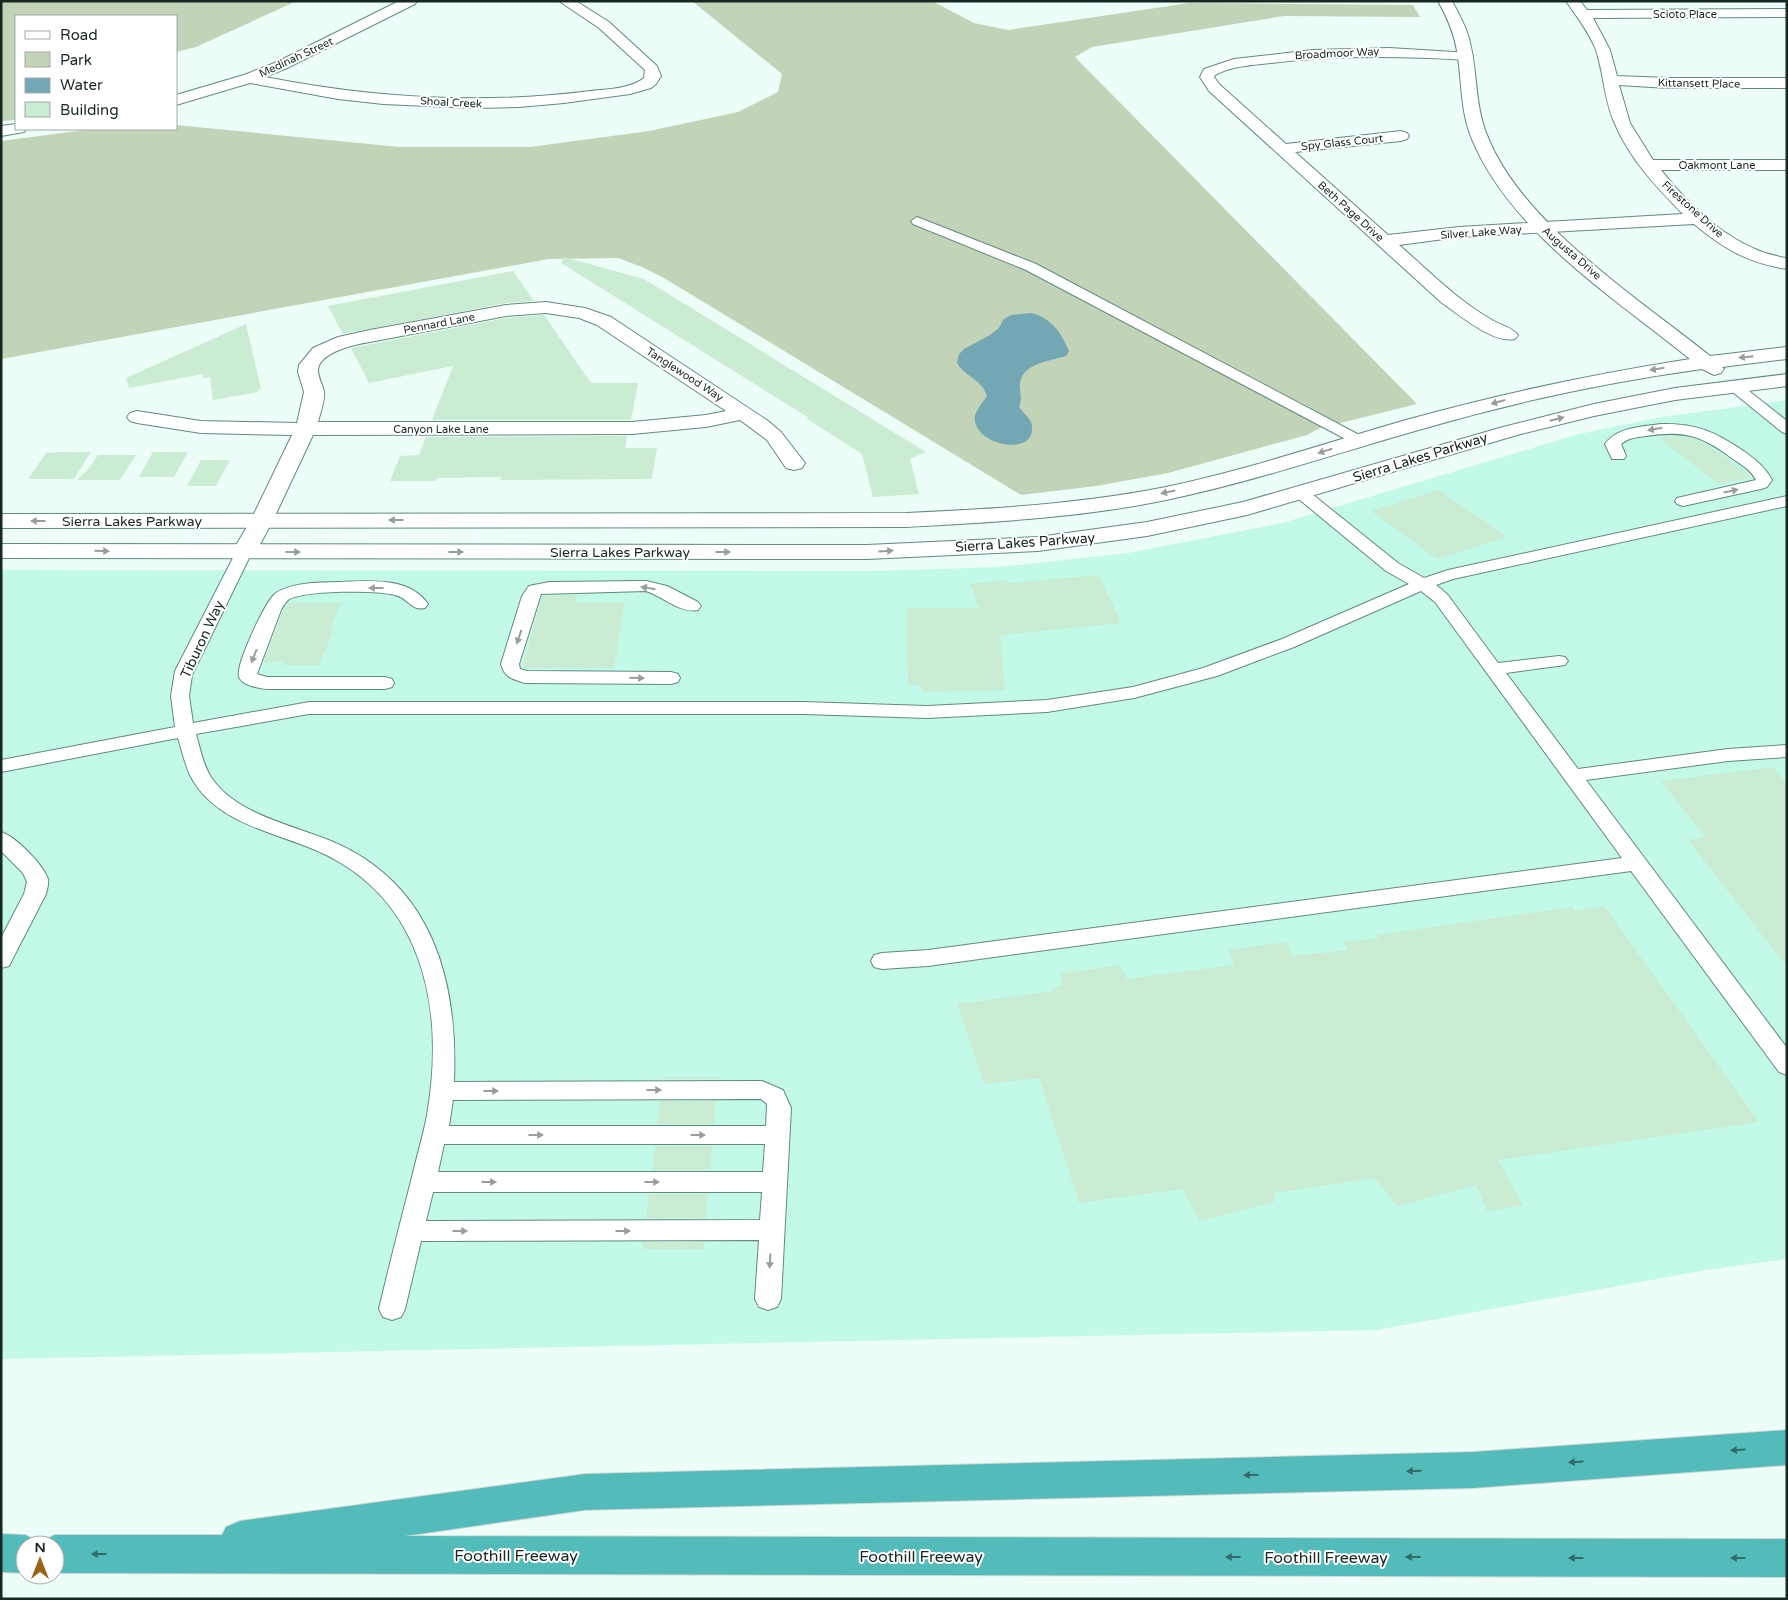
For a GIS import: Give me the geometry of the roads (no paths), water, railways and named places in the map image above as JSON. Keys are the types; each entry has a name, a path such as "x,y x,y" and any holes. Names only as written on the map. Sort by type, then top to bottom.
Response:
{"highway":[{"path":"142,1554 584,1492 1473,1470 1787,1447"},
{"path":"1,1553 15,1554"},
{"name":"Foothill Freeway","path":"65,1554 1787,1558"}],"street":[{"name":"Medinah Street","path":"178,99 249,78 310,52 381,14 410,1"},
{"name":"Shoal Creek","path":"249,78 329,93 475,104 523,103 580,98 631,90 652,80 654,72 652,69 596,19 566,1"},
{"name":"Augusta Drive","path":"1445,1 1459,26 1466,56 1468,93 1479,137 1505,182 1542,228 1560,246 1734,386"},
{"name":"Firestone Drive","path":"1573,1 1583,14 1601,46 1622,123 1648,165 1670,191 1699,218 1738,248 1779,263"},
{"name":"Scioto Place","path":"1583,14 1787,13"},
{"name":"Broadmoor Way","path":"1209,72 1215,68 1236,64 1339,51 1393,51 1466,56"},
{"name":"Beth Page Drive","path":"1209,72 1207,77 1214,88 1384,241 1465,312 1508,335"},
{"name":"Kittansett Place","path":"1611,80 1668,83 1787,83"},
{"path":"1,131 15,129"},
{"name":"Spy Glass Court","path":"1282,149 1401,136"},
{"name":"Oakmont Lane","path":"1648,165 1787,165"},
{"name":"Silver Lake Way","path":"1384,241 1450,233 1699,218"},
{"name":"Pennard Lane","path":"304,430 313,402 314,392 308,372 310,365 320,352 345,341 507,310 561,308"},
{"name":"Tanglewood Way","path":"561,308 592,315 604,321 745,413 774,436 794,463"},
{"name":"Sierra Lakes Parkway","path":"1,521 906,520 1020,514 1130,500 1237,478 1360,441 1534,393 1631,373 1705,362 1787,353"},
{"name":"Sierra Lakes Parkway","path":"1,550 867,552 1038,544 1173,524 1239,510 1551,420 1675,394 1787,380"},
{"name":"Canyon Lake Lane","path":"137,417 201,427 304,430 632,428 698,422 745,413"},
{"path":"244,552 262,520 304,430"}],"lane":[{"path":"917,222 1031,267 1360,441"},
{"path":"1734,386 1787,429"},
{"path":"1618,456 1614,444 1615,440 1626,434 1669,427 1688,428 1713,438 1759,470 1764,480 1761,484 1755,486 1683,501"},
{"path":"1301,493 1392,567 1423,584 1441,598 1787,1066"},
{"path":"1,766 276,713 324,708 812,708 927,712 1047,706 1134,692 1210,672 1288,644 1423,584 1462,572 1787,500"},
{"name":"Tiburon Way","path":"244,552 229,579 182,678 180,706 197,771 204,783 242,812 263,823 333,850 355,862 378,879 408,914 429,954 435,980 443,1044 443,1091 412,1231 392,1309"},
{"path":"671,678 525,677 512,672 510,664 531,596 536,590 549,587 646,586 661,590 692,606"},
{"path":"385,683 267,683 252,679 248,676 248,670 276,602 291,592 312,588 385,588 407,593 415,598 419,604"},
{"path":"1493,669 1559,662"},
{"path":"1572,776 1736,754 1787,751"},
{"path":"1,839 32,872 37,879 38,886 36,894 1,960"},
{"path":"882,961 928,958 1637,863"},
{"path":"443,1091 762,1090 776,1096 779,1102 778,1135 768,1299"},
{"path":"434,1135 778,1135"},
{"path":"423,1182 775,1182"},
{"path":"412,1231 772,1230"}],"water":[{"path":"1032,313 1045,319 1055,327 1069,351 1066,356 1045,361 1032,367 1022,376 1019,407 1032,424 1030,437 1024,442 1014,445 1003,444 983,434 976,426 975,416 987,396 985,390 964,372 957,363 959,354 964,349 990,335 999,328 1003,320 1011,315"}]}
